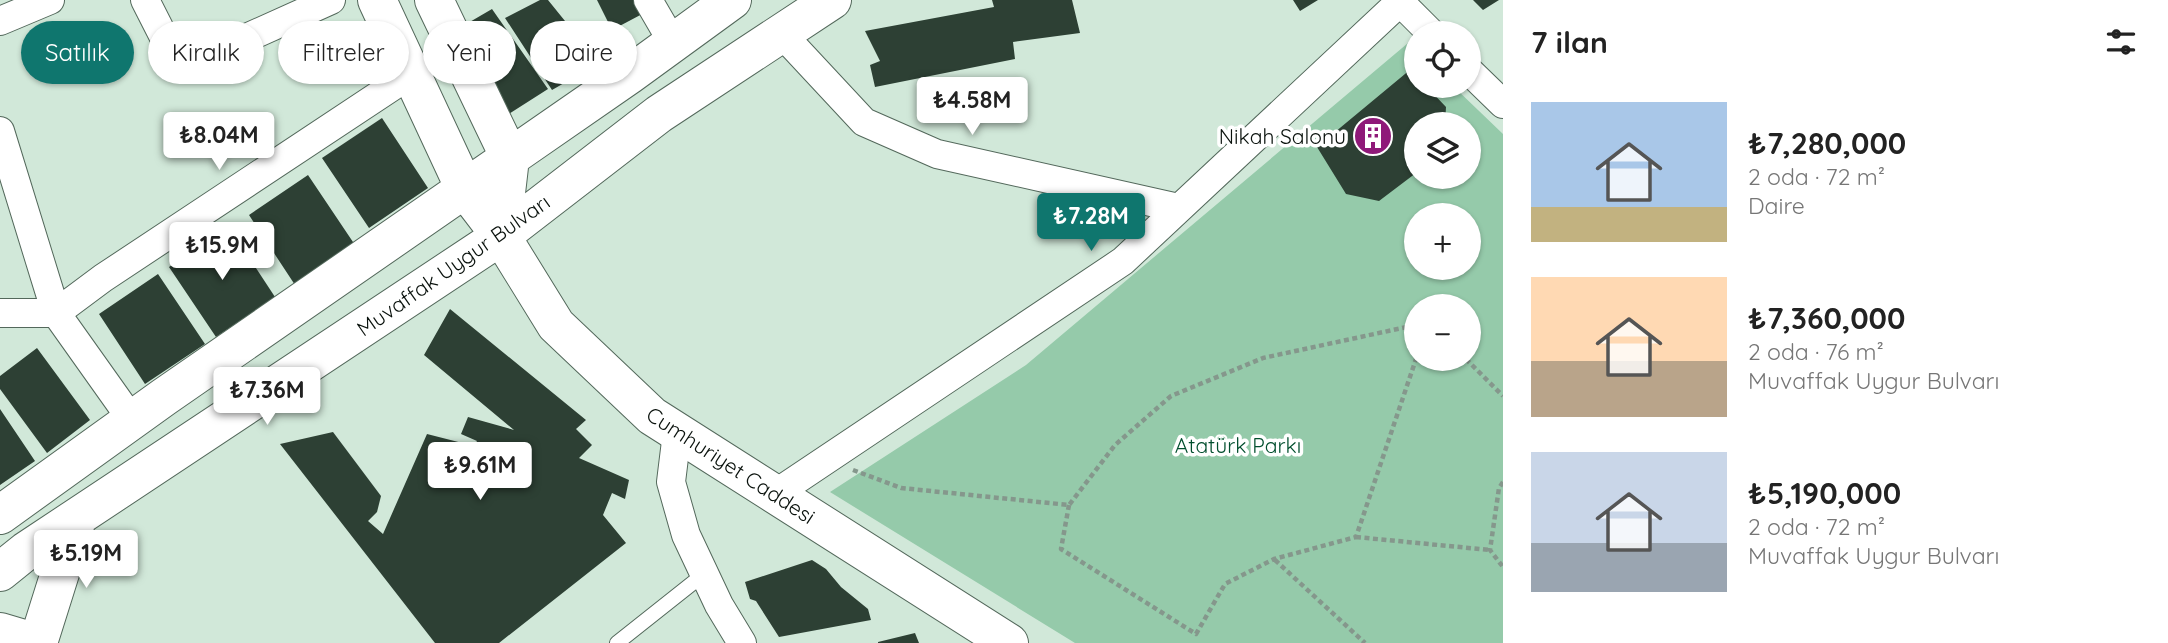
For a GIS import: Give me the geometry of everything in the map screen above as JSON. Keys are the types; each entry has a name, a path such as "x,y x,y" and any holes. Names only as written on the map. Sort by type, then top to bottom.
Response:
{"main road":[{"name":"Cumhuriyet Caddesi","path":"377,0 465,189 501,236 556,325 652,416 1009,643"},
{"path":"434,0 510,158 501,236"},
{"path":"0,515 732,0"},
{"name":"Muvaffak Uygur Bulvarı","path":"0,572 26,551 501,236 659,114 832,0"},
{"path":"0,632 37,643 77,519"}],"street":[{"path":"0,21 50,0"},
{"path":"145,0 175,59 193,62 331,0"},
{"path":"648,0 673,43"},
{"path":"775,494 1123,261 1401,1 1420,21"},
{"path":"782,34 864,122 937,155 1178,208"},
{"path":"0,313 56,313 103,278 411,74"},
{"path":"1481,83 1503,104"},
{"path":"0,131 56,313 132,420"},
{"path":"677,433 671,482 686,535 719,605 742,643"}],"lane":[{"path":"617,643 705,575"}],"path":[{"path":"1404,328 1263,358 1171,397 1115,445 1069,505 1061,549 1196,634 1225,584 1274,559 1356,537 1490,550"},
{"path":"1356,537 1412,371"},
{"path":"1478,371 1503,396"},
{"path":"826,460 901,488 1069,505"},
{"path":"1503,482 1499,488 1490,550 1503,567"},
{"path":"1274,559 1365,643"}],"green space":[{"name":"Atatürk Parkı","path":"1404,46 1404,98 1466,98 1480,112 1404,112 1404,189 1481,189 1481,113 1503,134 1503,643 1075,643 830,492 1026,365"}],"building":[{"path":"540,0 548,0 565,21 530,21 530,56 516,35 516,21 507,21 505,18"},
{"path":"597,0 639,0 646,12 629,21 608,21"},
{"path":"992,0 1072,0 1080,33 1013,42 1015,59 875,87 870,65 880,61 865,31 994,7"},
{"path":"1293,0 1318,0 1300,11"},
{"path":"1473,0 1499,0 1483,10"},
{"path":"492,9 500,21 471,21"},
{"path":"516,43 530,63 530,84 544,84 548,89 501,119 483,84 516,84"},
{"name":"Nikah Salonu","path":"1404,75 1404,98 1437,98 1446,107 1446,112 1404,112 1404,182 1379,201 1346,194 1317,147"},
{"path":"548,84 562,84 552,90"},
{"path":"382,118 428,188 369,228 322,158"},
{"path":"308,175 355,245 295,285 249,215"},
{"path":"229,227 275,297 216,337 169,267"},
{"path":"158,274 205,344 145,384 99,314"},
{"path":"450,309 586,420 576,429 592,445 579,458 629,480 625,499 612,493 603,515 626,543 499,643 435,643 280,444 333,432 381,496 377,512 368,521 383,534 427,434 474,446 477,441 461,434 468,417 514,430 424,355"},
{"path":"37,348 90,420 47,453 0,389 0,376"},
{"path":"0,409 35,461 0,485"},
{"path":"812,560 826,569 841,587 868,609 871,620 779,637 756,601 750,599 745,582"},
{"path":"915,633 919,643 878,643 878,642"}],"place":[{"name":"Nikah Salonu","path":"1373,136"}]}
